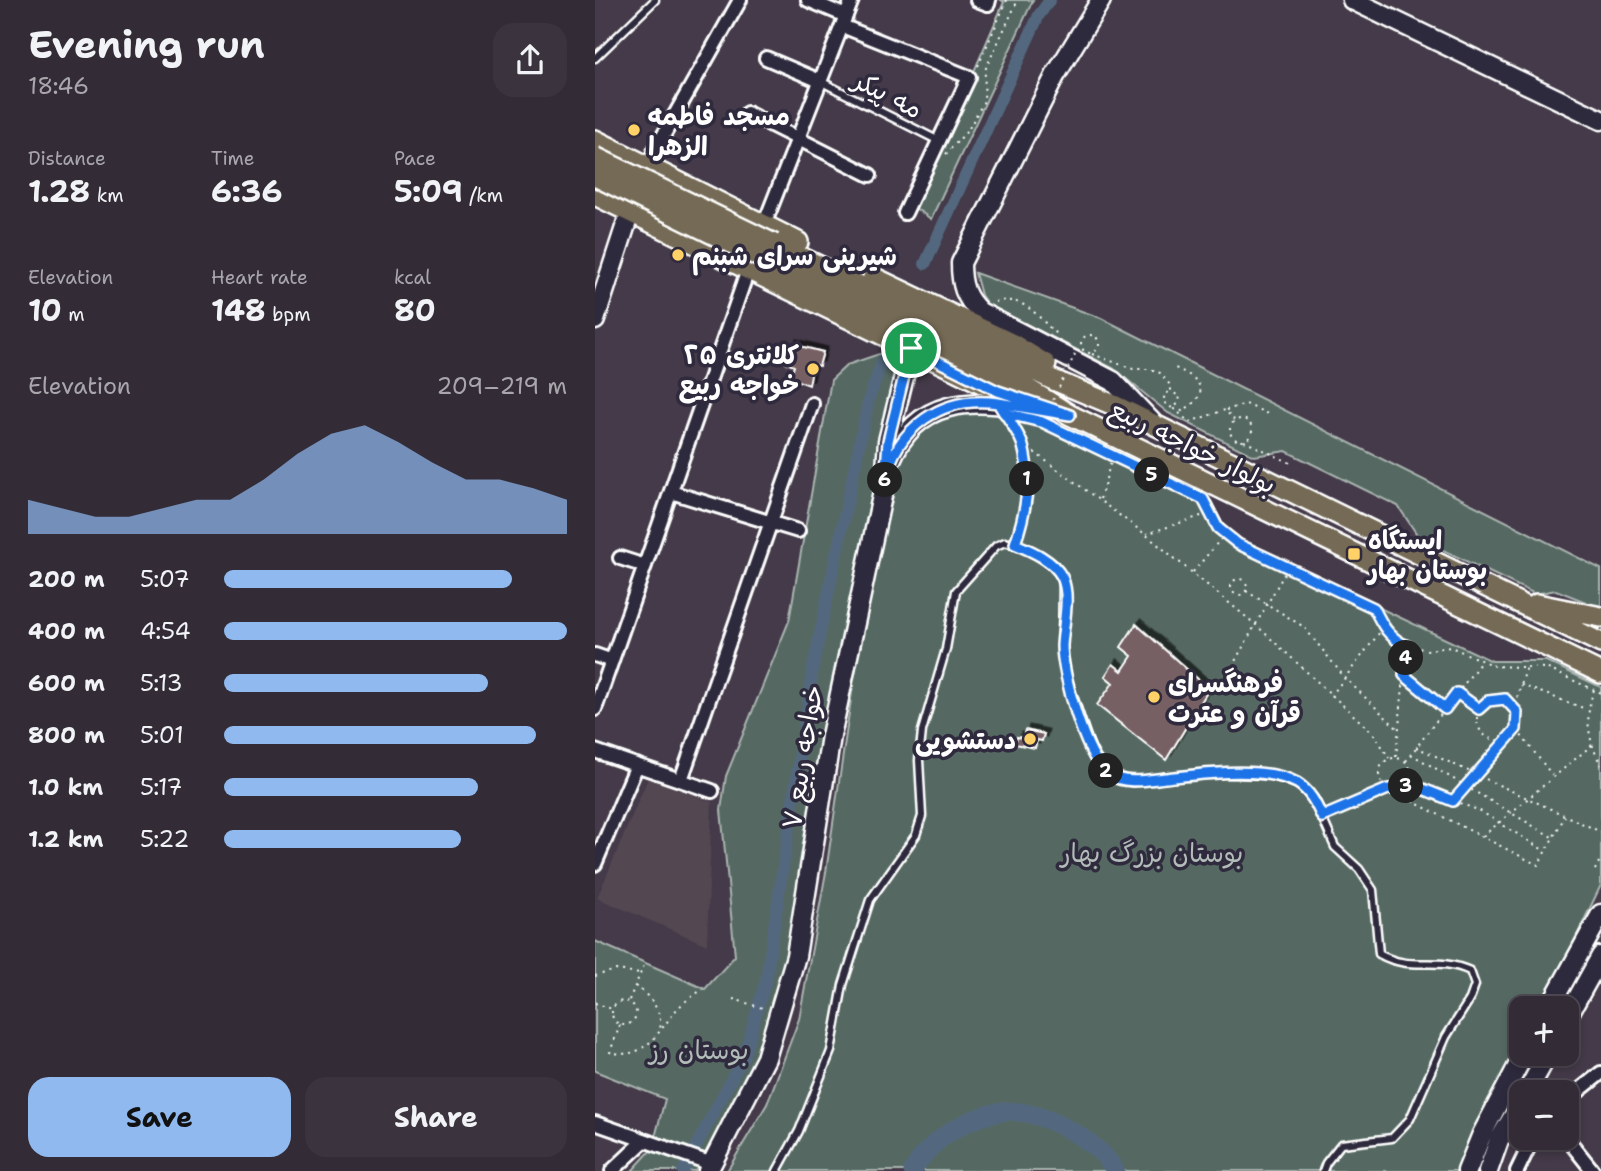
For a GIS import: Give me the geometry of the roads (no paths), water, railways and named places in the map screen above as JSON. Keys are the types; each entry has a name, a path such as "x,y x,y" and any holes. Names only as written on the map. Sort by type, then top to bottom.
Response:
{"main road":[{"path":"595,141 764,226 1013,344 1116,406"},
{"path":"595,157 770,252"},
{"path":"595,176 770,252"},
{"path":"595,195 998,391 1070,415"},
{"name":"بولوار خواجه ربیع","path":"770,252 1116,406 1601,643"},
{"name":"بولوار خواجه ربیع","path":"770,252 1009,377 1070,415 1598,682"},
{"path":"1507,598 1601,617"}],"street":[{"path":"654,152 740,0"},
{"path":"808,0 844,21 969,77 905,213"},
{"path":"764,226 852,0"},
{"path":"1101,0 1055,76 961,263 967,300 980,312 1113,381 1156,426"},
{"path":"1352,0 1601,120"},
{"path":"766,58 820,82"},
{"path":"747,113 870,175"},
{"path":"597,310 630,212"},
{"path":"595,709 748,270"},
{"name":"خواجه ربیع ۷","path":"708,1165 766,1058 796,956 831,736 885,482 888,441 911,348"},
{"path":"885,482 891,459 903,438 920,421 951,405 986,401 1070,415"},
{"path":"681,780 812,404"},
{"path":"671,492 798,531"},
{"path":"620,558 645,566"},
{"path":"595,655 612,661"},
{"path":"595,751 712,791"},
{"path":"595,864 637,765"},
{"path":"1556,996 1601,914"},
{"path":"1579,996 1601,956"},
{"path":"1467,1171 1482,1134 1518,1066"},
{"path":"1579,1091 1601,1073"},
{"path":"595,1123 708,1165"},
{"path":"1488,1171 1499,1140 1509,1123"},
{"path":"612,1171 644,1140"},
{"path":"1517,1171 1527,1150"},
{"path":"1576,1150 1593,1171 1601,1165"}],"lane":[{"path":"595,58 655,0"},
{"name":"مه پیکر","path":"820,82 939,141"},
{"path":"777,1171 799,1131 831,1051 843,985 870,900 916,835 922,816 922,731 946,649 956,592 996,546 1005,542 1015,544 1054,565 1063,580 1062,648 1067,678 1094,758 1109,774 1132,782 1207,773 1271,775 1298,784 1314,799 1335,847 1359,869 1373,890 1379,954 1396,963 1414,965 1438,961 1470,971 1475,985 1470,999 1446,1037 1410,1119 1392,1138 1342,1144 1325,1163 1323,1171"}],"waterway":[{"path":"925,264 1039,15 1050,0"},
{"path":"683,1171 744,1055 766,980 814,662 869,398 883,360"},
{"path":"913,1171 938,1140 975,1119 1000,1112 1031,1114 1065,1128 1096,1148 1115,1171"}],"place":[{"name":"مسجد فاطمه الزهرا","path":"634,130"},
{"name":"شیرینی سرای شبنم","path":"678,255"},
{"name":"کلانتری ٢۵ خواجه ربیع","path":"813,369"},
{"name":"ایستگاه بوستان بهار","path":"1354,554"},
{"name":"فرهنگسرای قرآن و عترت","path":"1154,697"},
{"name":"دستشویی","path":"1030,739"}],"park label":[{"name":"بوستان بزرگ بهار","path":"1152,852"},
{"name":"بوستان رز","path":"699,1049"}]}
